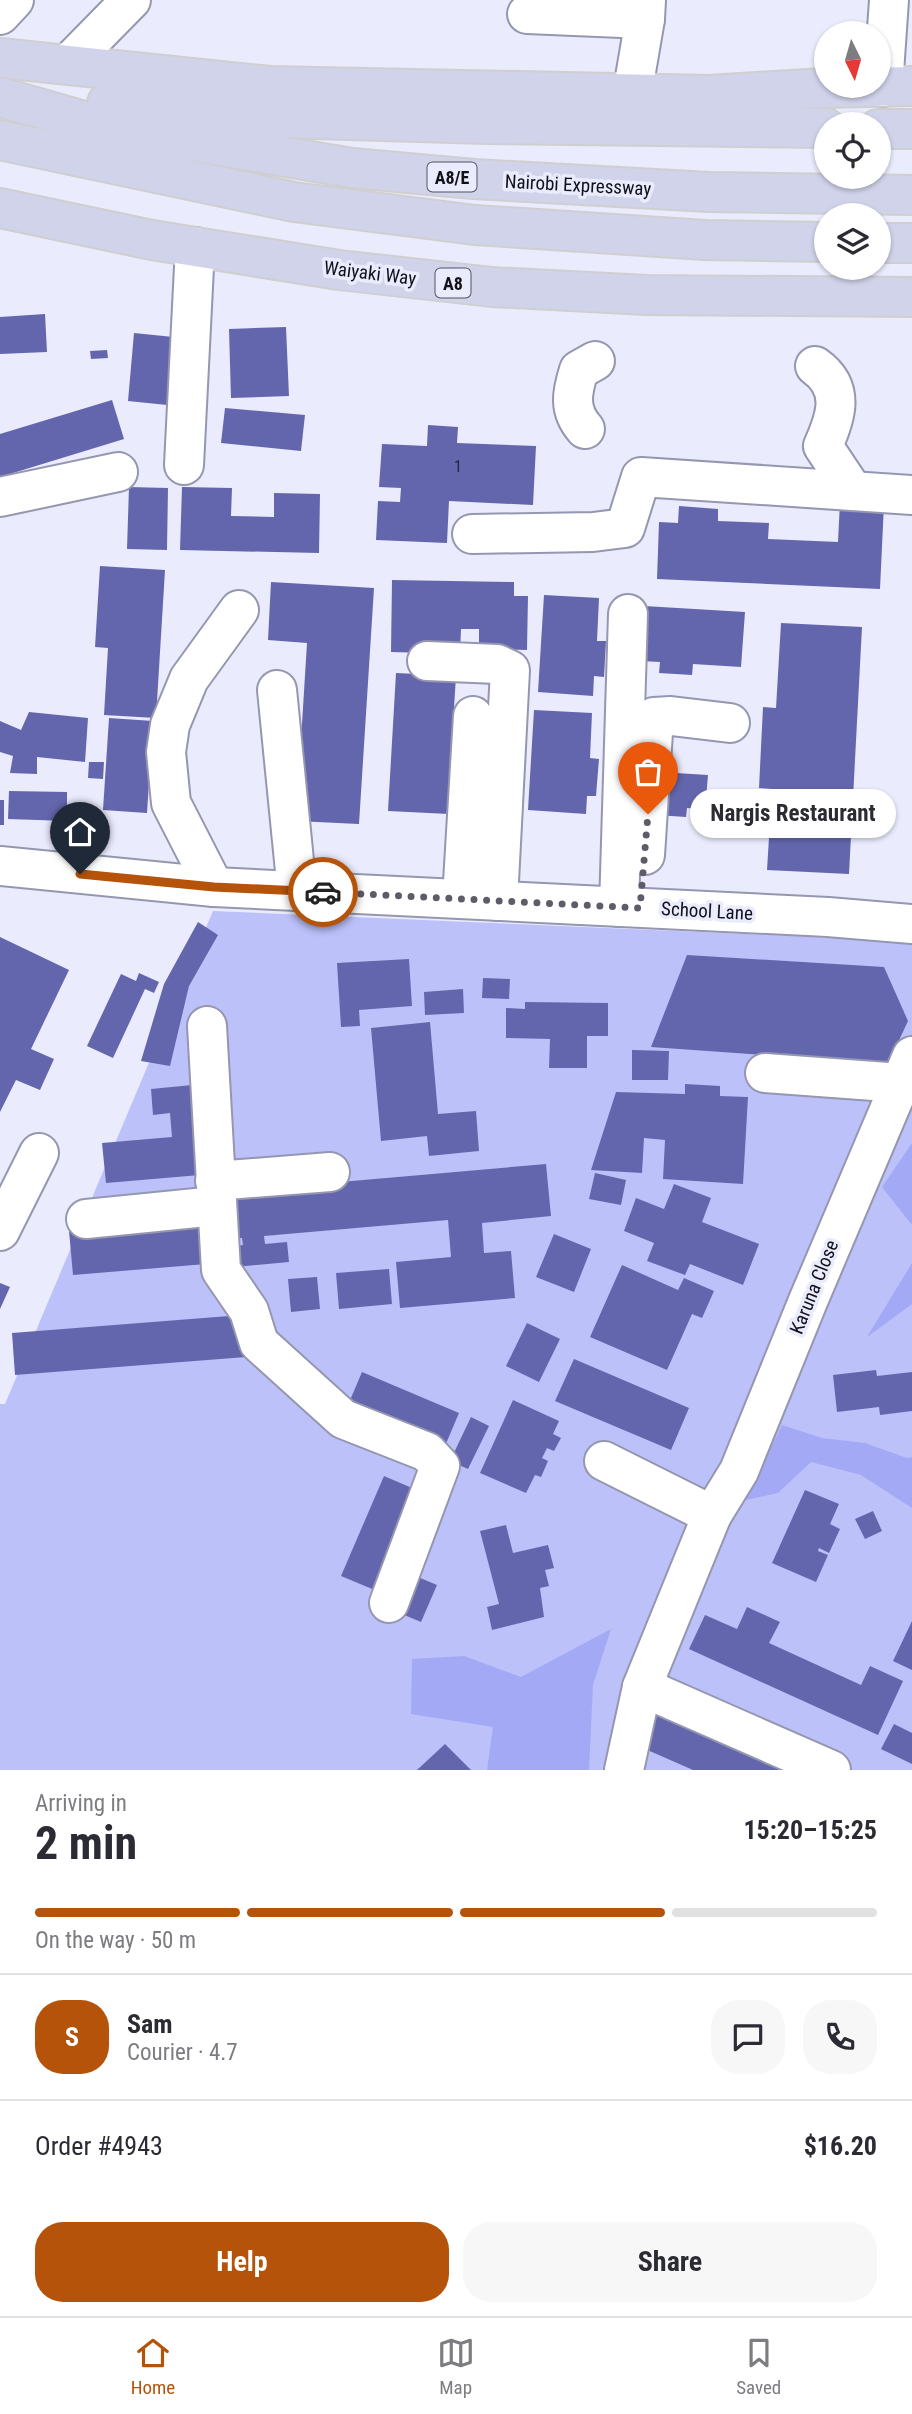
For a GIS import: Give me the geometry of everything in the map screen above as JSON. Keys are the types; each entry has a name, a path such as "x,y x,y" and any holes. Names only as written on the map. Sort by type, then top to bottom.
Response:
{"highway":[{"path":"0,58 270,86 632,95 709,95 898,87"},
{"path":"0,95 248,117 486,124 814,128"},
{"name":"Nairobi Expressway","path":"0,95 100,126 352,168 474,179 709,192 912,195"},
{"path":"891,129 912,129"},
{"name":"A8/E","path":"0,140 294,202 475,225 705,240 814,242"},
{"name":"Waiyaki Way","path":"0,208 195,247 339,270 492,287 647,295 912,297"},
{"path":"891,243 912,243"}],"street":[{"path":"0,15 14,0"},
{"path":"68,64 131,0"},
{"path":"888,0 898,87"},
{"path":"527,14 645,10 632,95"},
{"path":"184,466 195,247"},
{"path":"585,429 573,409 572,391 579,370 595,361"},
{"path":"815,366 826,373 836,399 834,421 823,446 853,491"},
{"path":"0,497 118,472"},
{"path":"472,534 593,532 625,528 641,477 912,495"},
{"path":"214,887 172,803 166,752 170,725 189,679 239,610"},
{"path":"628,614 630,908"},
{"path":"427,661 496,664 510,670 480,900"},
{"path":"276,690 297,891"},
{"path":"474,716 480,900"},
{"path":"630,908 654,717 671,716 730,723"},
{"name":"School Lane","path":"0,866 214,887 828,917 912,924"},
{"path":"207,1026 221,1270 249,1311 259,1343 343,1419 427,1452 440,1466 389,1603"},
{"path":"765,1073 906,1069"},
{"name":"Karuna Close","path":"624,1770 642,1687 712,1515 739,1471 906,1069"},
{"path":"0,1231 39,1153"},
{"path":"86,1219 330,1172"},
{"path":"604,1461 712,1515"},
{"path":"642,1687 831,1770"}],"shaded area":[{"path":"213,911 912,941 912,1770 0,1770 0,1404 5,1404"},
{"path":"912,1143 912,1225 882,1187"},
{"path":"912,1263 912,1304 867,1337"},
{"path":"782,1425 822,1438 865,1443 907,1458 912,1457 912,1508 861,1475 811,1462 778,1493 746,1500"},
{"path":"611,1629 593,1685 589,1770 487,1770 493,1727 411,1714 412,1659 464,1656 521,1677"}],"building":[{"path":"45,314 47,352 0,354 0,317"},
{"path":"286,327 289,396 231,398 229,329"},
{"path":"134,333 183,338 177,406 128,401"},
{"path":"107,350 108,358 91,359 90,351"},
{"path":"112,400 124,439 0,477 0,434"},
{"path":"225,408 305,415 301,451 221,443"},
{"path":"428,425 458,427 457,443 536,446 533,505 449,501 447,543 376,540 378,501 400,502 401,488 379,487 382,444 427,446"},
{"path":"129,487 168,488 167,550 127,549"},
{"path":"182,487 232,488 231,516 274,517 274,493 320,494 319,553 180,550"},
{"path":"840,502 884,504 880,589 657,579 659,522 678,523 679,506 718,509 718,521 769,523 768,539 838,542"},
{"path":"100,566 165,570 156,718 104,715 108,648 95,647"},
{"path":"392,580 514,582 514,596 528,596 527,650 479,649 479,629 461,629 460,654 391,652"},
{"path":"271,582 374,588 359,824 296,821 307,643 268,640"},
{"path":"544,595 599,598 597,641 606,641 604,677 594,676 593,696 538,692"},
{"path":"644,606 745,612 741,667 693,664 692,675 659,673 660,662 640,661"},
{"path":"781,623 862,627 849,874 767,870 772,789 759,788 763,707 776,708"},
{"path":"396,673 456,676 454,708 463,709 449,814 388,811"},
{"path":"534,710 592,713 590,758 599,759 596,796 587,796 586,814 528,810"},
{"path":"29,712 88,718 85,762 37,757 37,774 10,773 13,756 0,752 0,721 21,730"},
{"path":"109,718 153,721 147,813 103,810"},
{"path":"89,762 104,762 103,779 88,778"},
{"path":"660,772 708,775 705,810 687,808 686,817 656,815"},
{"path":"9,791 67,792 67,821 8,819"},
{"path":"0,800 4,800 4,825 0,825"},
{"path":"198,922 218,935 189,986 170,1066 141,1061 164,984"},
{"path":"0,937 69,970 31,1049 54,1059 40,1090 16,1080 0,1112"},
{"path":"687,955 884,967 908,1021 888,1064 651,1047"},
{"path":"409,959 412,1006 359,1010 360,1026 341,1027 337,963"},
{"path":"139,973 159,982 154,993 145,989 113,1058 87,1046 121,974 136,981"},
{"path":"483,978 510,979 509,999 482,998"},
{"path":"463,989 464,1013 425,1015 424,992"},
{"path":"525,1002 608,1003 608,1036 587,1036 587,1068 549,1068 550,1039 506,1038 506,1008 525,1009"},
{"path":"430,1022 438,1114 476,1111 479,1151 429,1156 427,1136 381,1141 371,1028"},
{"path":"632,1050 669,1051 668,1080 632,1080"},
{"path":"685,1084 720,1086 720,1096 748,1097 743,1184 663,1179 665,1140 644,1138 642,1173 591,1170 616,1092 685,1094"},
{"path":"192,1085 200,1175 106,1183 102,1143 172,1137 170,1113 153,1115 151,1089"},
{"path":"546,1164 551,1216 482,1223 484,1253 511,1251 515,1298 400,1308 396,1262 451,1257 448,1220 264,1236 265,1244 287,1242 289,1262 235,1267 233,1246 243,1245 242,1238 230,1239 225,1192"},
{"path":"595,1173 626,1180 621,1205 589,1199"},
{"path":"674,1184 711,1198 702,1222 759,1244 743,1285 690,1264 685,1275 647,1261 654,1243 624,1231 636,1198 664,1209"},
{"path":"202,1220 206,1264 73,1275 69,1231"},
{"path":"554,1234 591,1249 574,1292 536,1277"},
{"path":"622,1265 678,1290 684,1278 714,1291 702,1318 692,1314 667,1370 590,1337"},
{"path":"389,1269 392,1304 339,1309 336,1273"},
{"path":"317,1277 320,1309 291,1312 288,1279"},
{"path":"0,1283 10,1287 0,1309"},
{"path":"242,1315 246,1357 15,1375 12,1333"},
{"path":"527,1323 560,1339 539,1382 506,1366"},
{"path":"574,1359 689,1408 671,1450 555,1401"},
{"path":"876,1370 877,1376 912,1372 912,1411 880,1415 879,1407 837,1412 833,1375"},
{"path":"362,1372 459,1413 442,1453 345,1412"},
{"path":"513,1400 559,1421 553,1434 561,1438 554,1451 547,1448 542,1458 548,1461 541,1477 535,1475 526,1493 480,1473"},
{"path":"471,1417 489,1426 468,1469 450,1461"},
{"path":"384,1476 419,1491 377,1591 341,1576"},
{"path":"805,1490 839,1504 830,1524 840,1529 829,1553 819,1548 818,1551 828,1555 816,1582 772,1563"},
{"path":"873,1511 882,1531 865,1539 855,1519"},
{"path":"506,1525 513,1553 548,1545 554,1568 545,1570 549,1586 540,1588 544,1617 492,1630 487,1607 499,1604 480,1531"},
{"path":"413,1575 437,1585 421,1622 397,1612"},
{"path":"747,1607 780,1622 769,1643 861,1685 870,1666 903,1681 878,1735 689,1649 705,1615 737,1629"},
{"path":"912,1621 912,1670 893,1661"},
{"path":"652,1709 791,1770 693,1770 636,1745"},
{"path":"894,1724 912,1733 912,1764 881,1749"},
{"path":"445,1744 471,1770 417,1770"}],"way so far":[{"path":"323,892 640,908 648,814"}],"place":[{"name":"Nargis Restaurant","path":"648,814"}],"route":[{"path":"80,874 214,887 323,892"}]}
